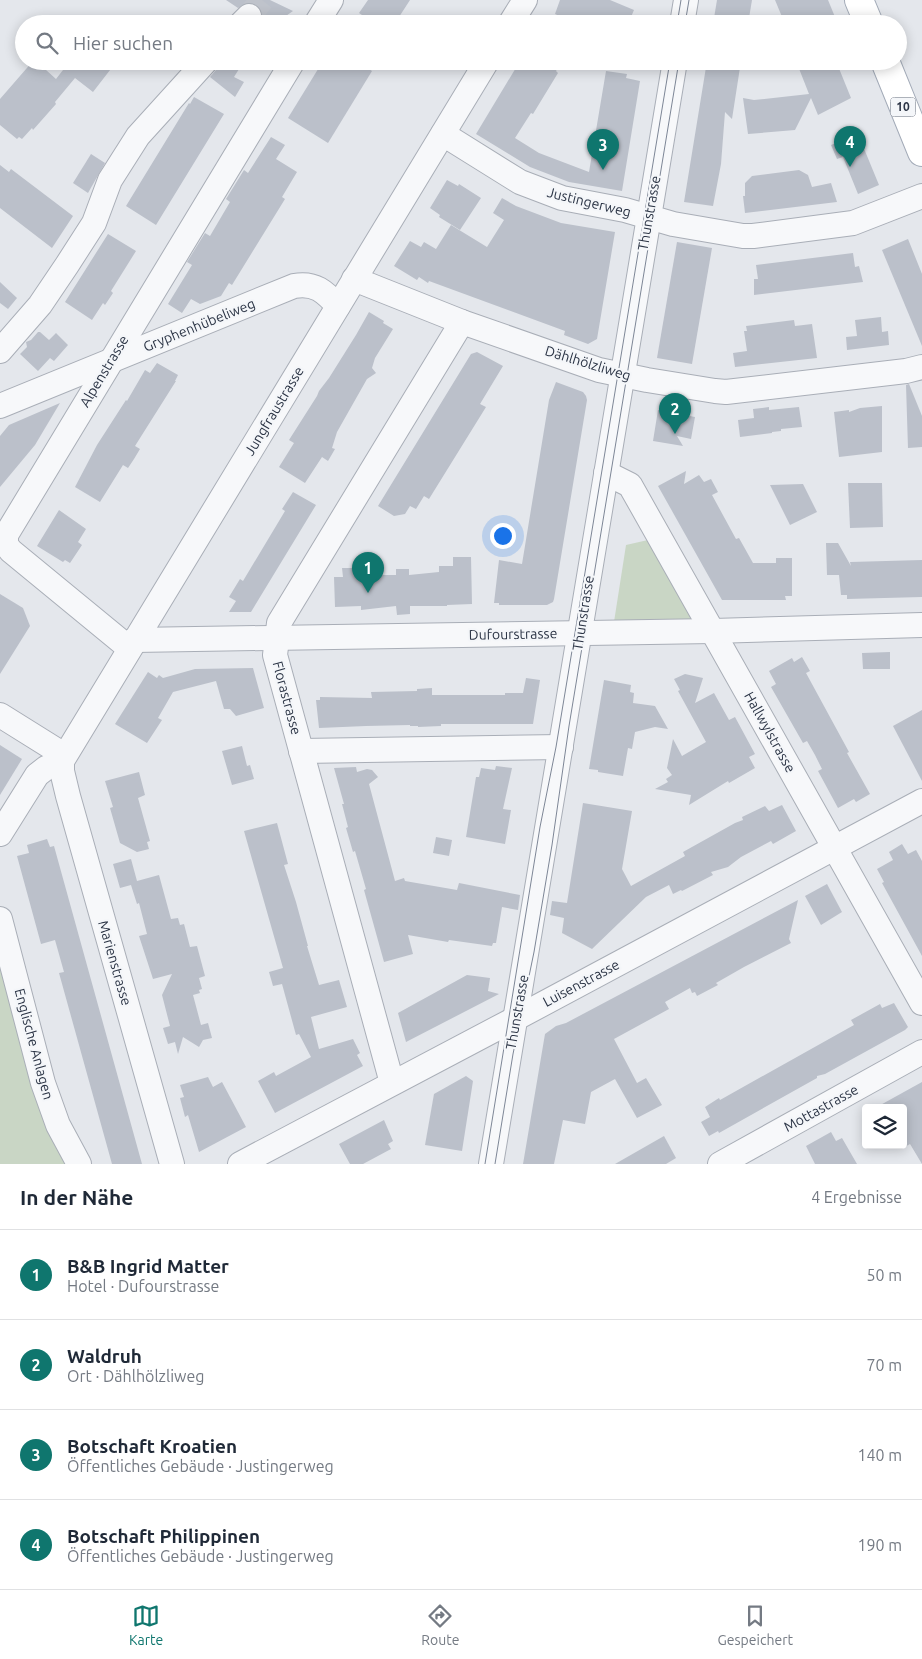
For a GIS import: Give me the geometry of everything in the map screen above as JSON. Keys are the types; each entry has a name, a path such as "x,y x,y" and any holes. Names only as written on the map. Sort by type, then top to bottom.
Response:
{"main road":[{"path":"860,0 866,15"},
{"name":"10","path":"888,70 922,152"}],"street":[{"path":"516,15 525,0"},
{"path":"684,15 686,0"},
{"path":"0,351 40,305 94,223 110,180 138,136 198,70"},
{"name":"Alpenstrasse","path":"132,644 11,551 6,545 5,538 7,531 288,70"},
{"name":"Jungfraustrasse","path":"63,758 481,70"},
{"name":"Thunstrasse","path":"492,1164 674,70"},
{"name":"Justingerweg","path":"442,134 524,184 562,198 624,210 673,224 753,236 853,224 922,196"},
{"name":"Dählhölzliweg","path":"354,279 462,322 599,370 720,392 906,371 922,367"},
{"name":"Gryphenhübeliweg","path":"0,406 294,286 306,285 318,288 326,293 338,306"},
{"name":"Florastrasse","path":"392,1083 275,655 276,638 279,623 462,322"},
{"name":"Hallwylstrasse","path":"606,473 630,485 922,1003"},
{"name":"Dufourstrasse","path":"132,644 276,638 713,631 922,625"},
{"path":"0,715 63,758 37,775 0,834"},
{"path":"301,751 561,747"},
{"name":"Marienstrasse","path":"63,758 62,770 68,796 172,1164"},
{"name":"Luisenstrasse","path":"240,1164 922,801"},
{"name":"Englische Anlagen","path":"0,919 43,1083 58,1125 79,1164"},
{"name":"Mottastrasse","path":"720,1164 922,1052"}],"green space":[{"path":"648,540 693,617 692,620 614,622 626,545"},
{"path":"0,921 76,1164 0,1164"}],"building":[{"path":"226,0 270,0 293,11 287,15 262,15 258,6 253,3 246,3 238,8"},
{"path":"368,0 410,0 400,15 362,15 359,13"},
{"path":"560,0 610,0 634,10 632,15 555,14"},
{"path":"717,0 752,0 750,15 714,15"},
{"path":"775,0 828,0 834,15 781,15"},
{"path":"25,70 46,70 56,79 63,70 110,70 93,92 75,78 55,102 56,104 33,130 32,128 22,139 19,137 17,139 0,125 0,99"},
{"path":"216,70 238,70 234,77 244,82 235,97 210,77"},
{"path":"317,70 372,71 328,143 288,118"},
{"path":"515,70 557,70 558,73 533,114 531,113 515,138 539,153 589,172 606,71 627,74 626,78 640,81 622,191 569,182 530,167 476,134"},
{"path":"706,70 740,70 732,119 725,112 721,164 713,206 684,202"},
{"path":"800,70 840,70 851,98 818,115 811,98 795,130 748,134 743,98 754,100 809,94"},
{"path":"194,97 224,114 156,225 126,206"},
{"path":"858,134 879,185 858,194 843,157 837,159 831,145"},
{"path":"271,137 285,145 276,159 297,172 282,197 285,199 232,285 229,283 221,296 200,304 191,299 182,313 168,304 192,265 187,262 205,233 210,236 230,202 226,199 244,170 248,173"},
{"path":"91,154 105,163 88,193 73,183"},
{"path":"0,165 9,172 11,169 73,216 52,248 0,208"},
{"path":"799,170 808,175 812,187 831,183 837,202 745,213 743,196 745,196 745,183 752,176"},
{"path":"447,180 458,186 459,184 481,198 460,230 439,217 440,215 430,208"},
{"path":"502,198 516,206 561,223 615,232 597,339 588,344 564,335 565,331 429,281 428,283 419,277 417,280 394,266 410,241 421,247 424,242 436,249 451,225 487,247 504,220 493,213"},
{"path":"108,234 136,251 111,291 113,293 105,305 103,303 92,320 65,302"},
{"path":"908,239 922,274 922,346 882,250"},
{"path":"677,242 712,248 692,364 657,358"},
{"path":"853,253 855,267 859,266 863,282 754,295 754,279 758,279 756,265"},
{"path":"0,282 17,298 8,309 0,303"},
{"path":"369,312 393,329 375,358 372,368 376,373 367,379 337,432 332,448 335,449 328,461 322,457 305,483 279,467 294,443 289,440"},
{"path":"881,317 882,332 888,331 889,345 847,350 846,337 857,336 855,320"},
{"path":"794,320 795,326 812,324 817,358 735,367 733,353 747,351 744,331 747,331 746,326"},
{"path":"38,332 49,340 56,333 68,345 54,361 50,358 38,371 20,354 27,347 26,342 31,340"},
{"path":"477,352 503,366 480,404 486,407 429,499 424,496 416,509 410,506 405,514 394,516 378,506 471,354"},
{"path":"157,363 178,375 176,381 135,446 140,449 134,459 128,468 123,465 100,502 75,487 97,445 127,401 145,370 150,373"},
{"path":"556,382 583,392 587,400 554,599 553,602 547,605 499,605 499,603 494,603 499,560 522,564 549,400"},
{"path":"909,384 922,416 922,447 908,448 906,385"},
{"path":"60,403 35,445 0,487 0,436 9,425"},
{"path":"882,406 882,452 839,457 834,412 849,410 849,412 860,408"},
{"path":"769,407 769,410 799,407 802,427 740,437 738,420 754,418 753,409"},
{"path":"658,410 695,417 691,439 677,436 683,446 653,441"},
{"path":"686,471 684,484 699,475 704,482 711,479 718,492 712,495 736,539 739,538 753,563 776,563 776,558 792,558 792,596 785,596 786,600 722,600 658,486"},
{"path":"848,483 882,483 883,527 850,528"},
{"path":"803,484 817,512 790,525 770,485"},
{"path":"293,492 316,505 251,612 229,612 236,601 229,597 240,579 243,581 285,511 282,509"},
{"path":"59,510 86,529 78,542 82,545 70,563 65,560 63,562 37,546"},
{"path":"826,543 838,543 851,566 850,562 922,560 922,597 847,599 847,595 841,595 839,575 827,575"},
{"path":"453,557 471,557 472,604 410,606 410,614 397,615 396,606 361,610 361,606 335,607 334,577 343,577 342,568 366,568 366,575 396,575 396,569 409,569 409,575 439,572 439,566 453,566"},
{"path":"0,594 23,608 30,626 0,674"},
{"path":"890,652 890,669 863,669 862,653"},
{"path":"802,657 810,671 806,673 870,794 856,802 854,799 838,808 818,771 822,769 815,755 807,741 803,743 771,687 776,684 769,671 792,658 794,662"},
{"path":"253,668 264,708 236,716 230,709 224,709 216,681 173,692 158,718 162,720 147,743 115,724 148,672 157,678 159,675 163,678 195,669"},
{"path":"685,674 703,678 695,703 714,693 729,720 735,717 755,754 749,757 755,768 729,783 728,781 689,805 691,795 655,789 668,782 666,779 672,775 667,768 673,739 682,756 706,742 678,691 680,690 674,679"},
{"path":"526,678 540,680 533,724 441,724 441,726 418,727 410,725 319,728 316,700 320,700 320,697 372,698 371,692 417,691 417,689 432,688 432,695 505,695 505,693 523,693"},
{"path":"604,680 631,685 630,692 634,693 633,703 655,706 668,729 655,727 635,732 632,749 628,748 623,776 589,769"},
{"path":"922,710 922,781 893,726"},
{"path":"0,745 22,759 0,795"},
{"path":"242,746 247,766 250,765 254,779 232,785 222,751"},
{"path":"496,766 512,768 503,809 511,810 505,844 466,837 476,777 479,777 481,768 495,770"},
{"path":"356,767 357,772 367,769 372,770 378,777 369,784 395,881 404,878 405,881 457,890 459,883 520,895 518,910 502,907 496,943 493,943 492,946 449,940 448,942 408,935 413,954 384,962 364,890 366,889 346,828 348,827 342,804 344,804 334,768"},
{"path":"139,772 145,795 138,798 150,841 147,842 149,849 137,852 120,843 110,808 113,807 105,781"},
{"path":"583,803 632,811 622,869 631,886 685,856 683,852 743,820 742,817 765,806 769,811 782,805 796,831 773,844 771,841 741,857 728,867 711,872 713,875 682,891 673,894 669,885 646,897 592,949 562,933 564,918 550,915 552,901 567,903"},
{"path":"277,823 288,864 284,865 319,985 339,980 347,1007 311,1017 319,1049 353,1039 360,1053 357,1055 363,1066 275,1113 258,1081 274,1072 276,1076 311,1057 299,1034 296,1035 282,984 273,986 269,972 283,968 244,831"},
{"path":"436,837 452,840 449,856 433,853"},
{"path":"47,839 50,847 54,846 142,1164 112,1164 59,973 64,972 55,940 41,944 17,856 29,853 27,845"},
{"path":"902,844 908,854 916,850 922,861 922,956 882,883 884,882 877,869 893,860 889,852"},
{"path":"131,859 137,881 159,875 171,919 178,918 180,925 184,924 190,947 197,946 205,976 199,978 202,989 199,990 200,993 193,995 201,1025 208,1023 212,1038 203,1040 199,1047 183,1037 178,1054 175,1042 168,1044 163,1028 170,1026 162,995 172,974 153,979 139,936 147,934 139,903 137,904 131,885 120,888 113,864"},
{"path":"827,884 842,912 821,925 805,896"},
{"path":"798,900 789,939 791,943 744,967 716,983 718,985 697,996 695,992 692,993 690,988 665,1002 669,1009 614,1039 637,1083 646,1078 662,1105 637,1118 615,1079 591,1092 585,1124 563,1120 554,1164 523,1164 545,1034 556,1026 566,1023"},
{"path":"467,975 490,978 488,991 499,994 406,1042 398,1013"},
{"path":"894,1003 908,1027 905,1030 825,1074 817,1076 817,1078 719,1133 718,1131 709,1136 701,1122 710,1117 705,1107 854,1025 851,1020 880,1004 882,1008"},
{"path":"466,1076 473,1081 462,1151 425,1145 434,1094"},
{"path":"208,1077 213,1087 222,1082 246,1127 199,1152 188,1115 185,1117 180,1098 184,1097 180,1085"},
{"path":"922,1082 922,1164 910,1144 907,1146 907,1104 882,1104"},
{"path":"384,1120 393,1141 388,1144 391,1149 363,1164 350,1164 339,1144"},
{"path":"831,1132 836,1141 842,1138 857,1164 815,1164 806,1146"},
{"path":"664,1136 676,1158 666,1164 615,1164"}],"tunnel":[{"path":"250,15 262,0"}],"tram line":[{"path":"678,15 681,0"},
{"path":"686,15 689,0"},
{"path":"485,1164 540,827 556,747 669,70"},
{"path":"495,1164 513,1054 534,952 552,845 569,726 678,70"}],"place":[{"name":"Botschaft Philippinen","path":"850,167"},
{"name":"Botschaft Kroatien","path":"603,170"},
{"name":"Waldruh","path":"675,434"},
{"name":"B&B Ingrid Matter","path":"368,593"}]}
